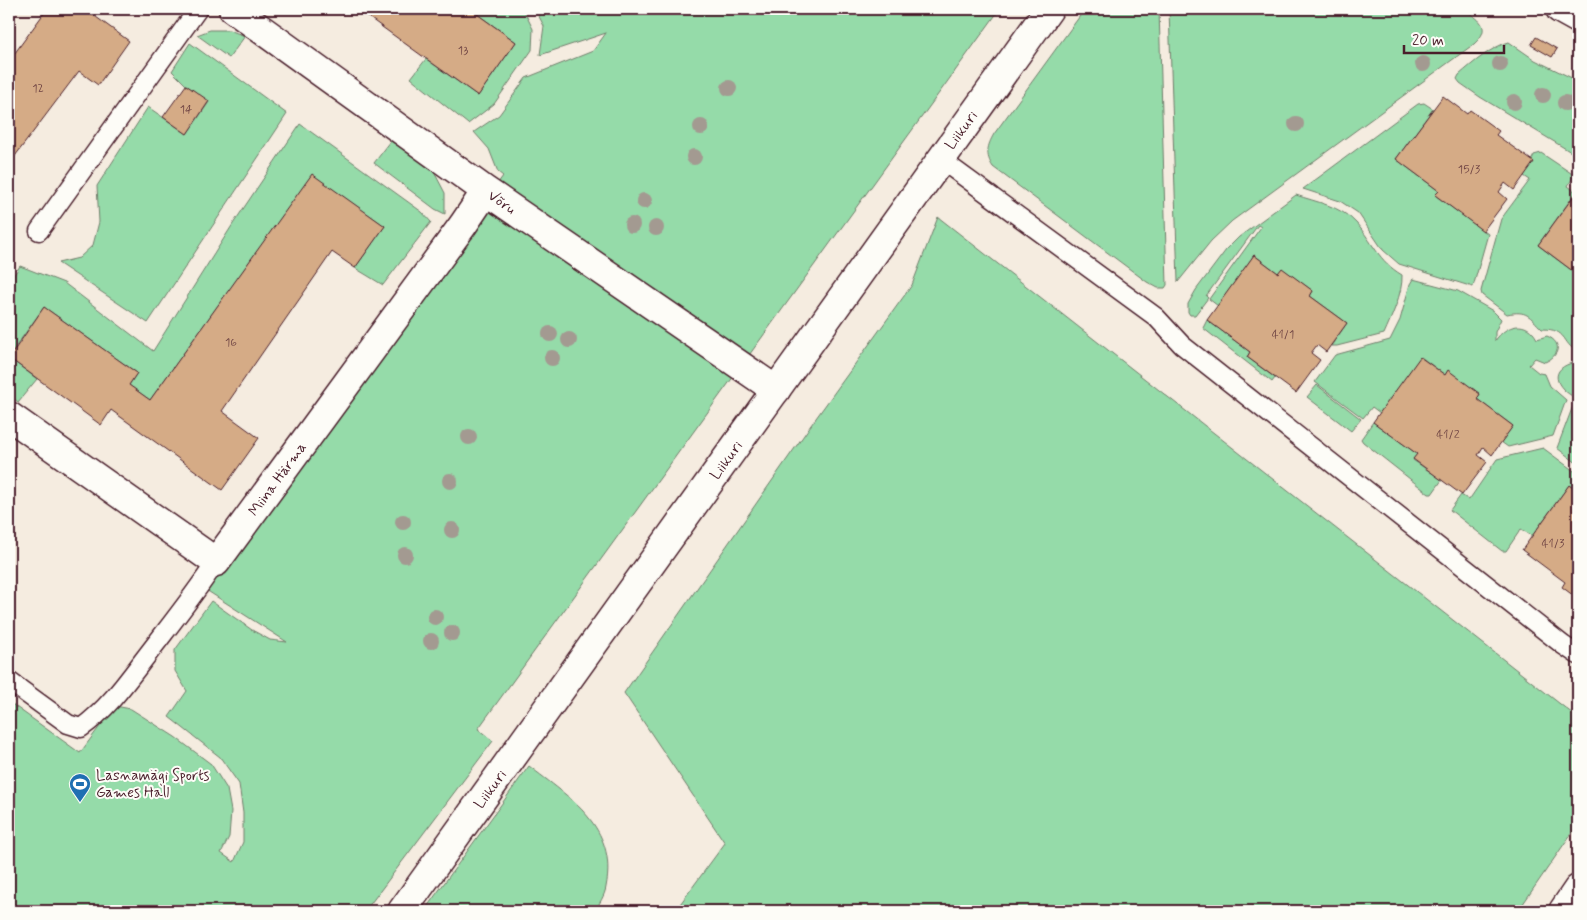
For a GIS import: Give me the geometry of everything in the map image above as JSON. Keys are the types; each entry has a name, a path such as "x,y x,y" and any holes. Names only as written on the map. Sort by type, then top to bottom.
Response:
{"street":[{"name":"Võru","path":"233,9 486,191 776,390"},
{"name":"Liikuri","path":"402,911 1049,9"},
{"path":"1560,9 1578,19"},
{"name":"Miina Härma","path":"216,562 486,191"},
{"path":"9,416 216,562"},
{"path":"1563,911 1578,889"}],"lane":[{"path":"39,231 198,9"},
{"path":"940,159 1156,317 1182,345 1578,655"},
{"path":"9,681 68,724 81,728 94,719 120,689 199,588 216,562"}],"green space":[{"path":"470,9 523,9 533,29 532,50 494,104 468,124 411,78 426,59 478,96 516,42"},
{"path":"535,9 1000,9 478,729 493,741 365,911 9,911 9,702 80,753 115,706 131,709 175,737 211,764 227,789 231,811 229,837 221,853 234,862 243,842 243,813 239,784 220,757 169,717 187,691 175,671 175,650 211,601 252,630 270,640 287,642 206,590 503,176 498,172 489,149 474,132 499,115 526,78 593,51 606,33 540,55 544,26"},
{"path":"1085,9 1159,9 1167,285 1165,288 1158,288 1147,282 993,167 989,158 988,147 994,134"},
{"path":"1169,9 1463,9 1479,20 1482,24 1483,33 1474,44 1232,221 1211,241 1178,282"},
{"path":"210,30 229,30 245,36 229,58 197,35"},
{"path":"1509,42 1535,60 1578,81 1578,140 1571,152 1480,97 1457,79 1459,75 1482,56"},
{"path":"190,43 287,114 148,323 58,263 79,258 93,245 99,222 97,186 148,107 187,134 209,102 186,85 172,71"},
{"path":"1424,103 1433,109 1396,159 1439,191 1436,196 1488,234 1473,287 1399,264 1383,250 1358,213 1340,201 1303,189 1418,104"},
{"path":"300,124 422,212 431,222 383,285 355,268 385,226 312,175 150,400 129,385 137,373 44,307 9,356 9,282 20,266 64,283 153,351 233,224"},
{"path":"391,141 433,170 445,193 445,214 435,209 374,163"},
{"path":"1541,153 1571,173 1573,177 1568,186 1576,192 1538,245 1578,275 1578,352 1556,331 1542,329 1527,315 1519,313 1507,314 1482,295 1481,291 1501,219 1530,180 1524,176 1534,155"},
{"path":"1296,195 1328,205 1350,217 1387,264 1402,275 1399,297 1384,334 1331,346 1347,323 1310,296 1313,291 1282,269 1278,273 1254,255 1218,306 1209,299 1261,227 1258,225 1206,296 1208,298 1195,315 1190,315 1188,312 1188,304 1196,290 1226,250 1239,237"},
{"path":"938,217 1578,718 1578,824 1518,911 675,911 725,843 624,693 811,425 912,285"},
{"path":"1413,279 1458,291 1493,311 1501,319 1495,332 1495,341 1510,328 1522,326 1528,328 1537,339 1547,336 1555,342 1557,346 1556,353 1550,359 1545,362 1535,358 1529,365 1539,373 1545,374 1550,386 1566,400 1553,436 1508,447 1501,442 1513,426 1477,399 1480,394 1448,371 1445,375 1421,357 1380,413 1372,407 1363,418 1315,382 1335,355 1390,340 1400,320"},
{"path":"1207,320 1250,352 1247,357 1275,378 1272,382 1203,328"},
{"path":"9,358 37,379 18,402 9,395"},
{"path":"1578,362 1578,464 1557,448 1576,398 1559,384 1558,373 1567,365"},
{"path":"1317,385 1361,419 1351,431 1307,397"},
{"path":"1373,422 1417,454 1413,460 1442,480 1432,494 1429,494 1363,442 1361,439"},
{"path":"1543,448 1578,474 1578,492 1569,485 1532,536 1521,529 1506,551 1502,551 1450,510 1461,495 1469,500 1497,459"},
{"path":"529,766 575,803 598,831 605,847 608,866 605,890 595,911 424,911"}],"building":[{"path":"47,9 85,9 129,41 98,85 79,71 9,164 9,61"},
{"path":"357,9 470,9 516,42 478,96"},
{"path":"1536,37 1557,49 1552,57 1531,45"},
{"path":"186,85 209,101 187,134 163,117"},
{"path":"1443,96 1467,114 1470,110 1499,131 1496,135 1534,162 1514,190 1505,183 1499,192 1507,199 1483,231 1435,195 1439,191 1396,159"},
{"path":"312,174 385,226 355,268 332,252 222,411 259,438 222,490 111,410 101,425 9,358 44,307 137,373 129,385 150,400"},
{"path":"1578,190 1578,275 1538,245"},
{"path":"1254,255 1278,273 1282,268 1313,291 1310,296 1347,323 1326,352 1317,345 1311,353 1320,360 1296,393 1247,357 1250,352 1207,320"},
{"path":"1420,357 1445,375 1448,370 1480,394 1477,399 1513,426 1492,455 1483,447 1478,455 1487,462 1462,495 1413,459 1417,454 1373,422"},
{"path":"1569,485 1578,492 1578,599 1562,587 1565,582 1522,550"}],"place":[{"name":"Lasnamägi Sports Games Hall","path":"80,803"}]}
